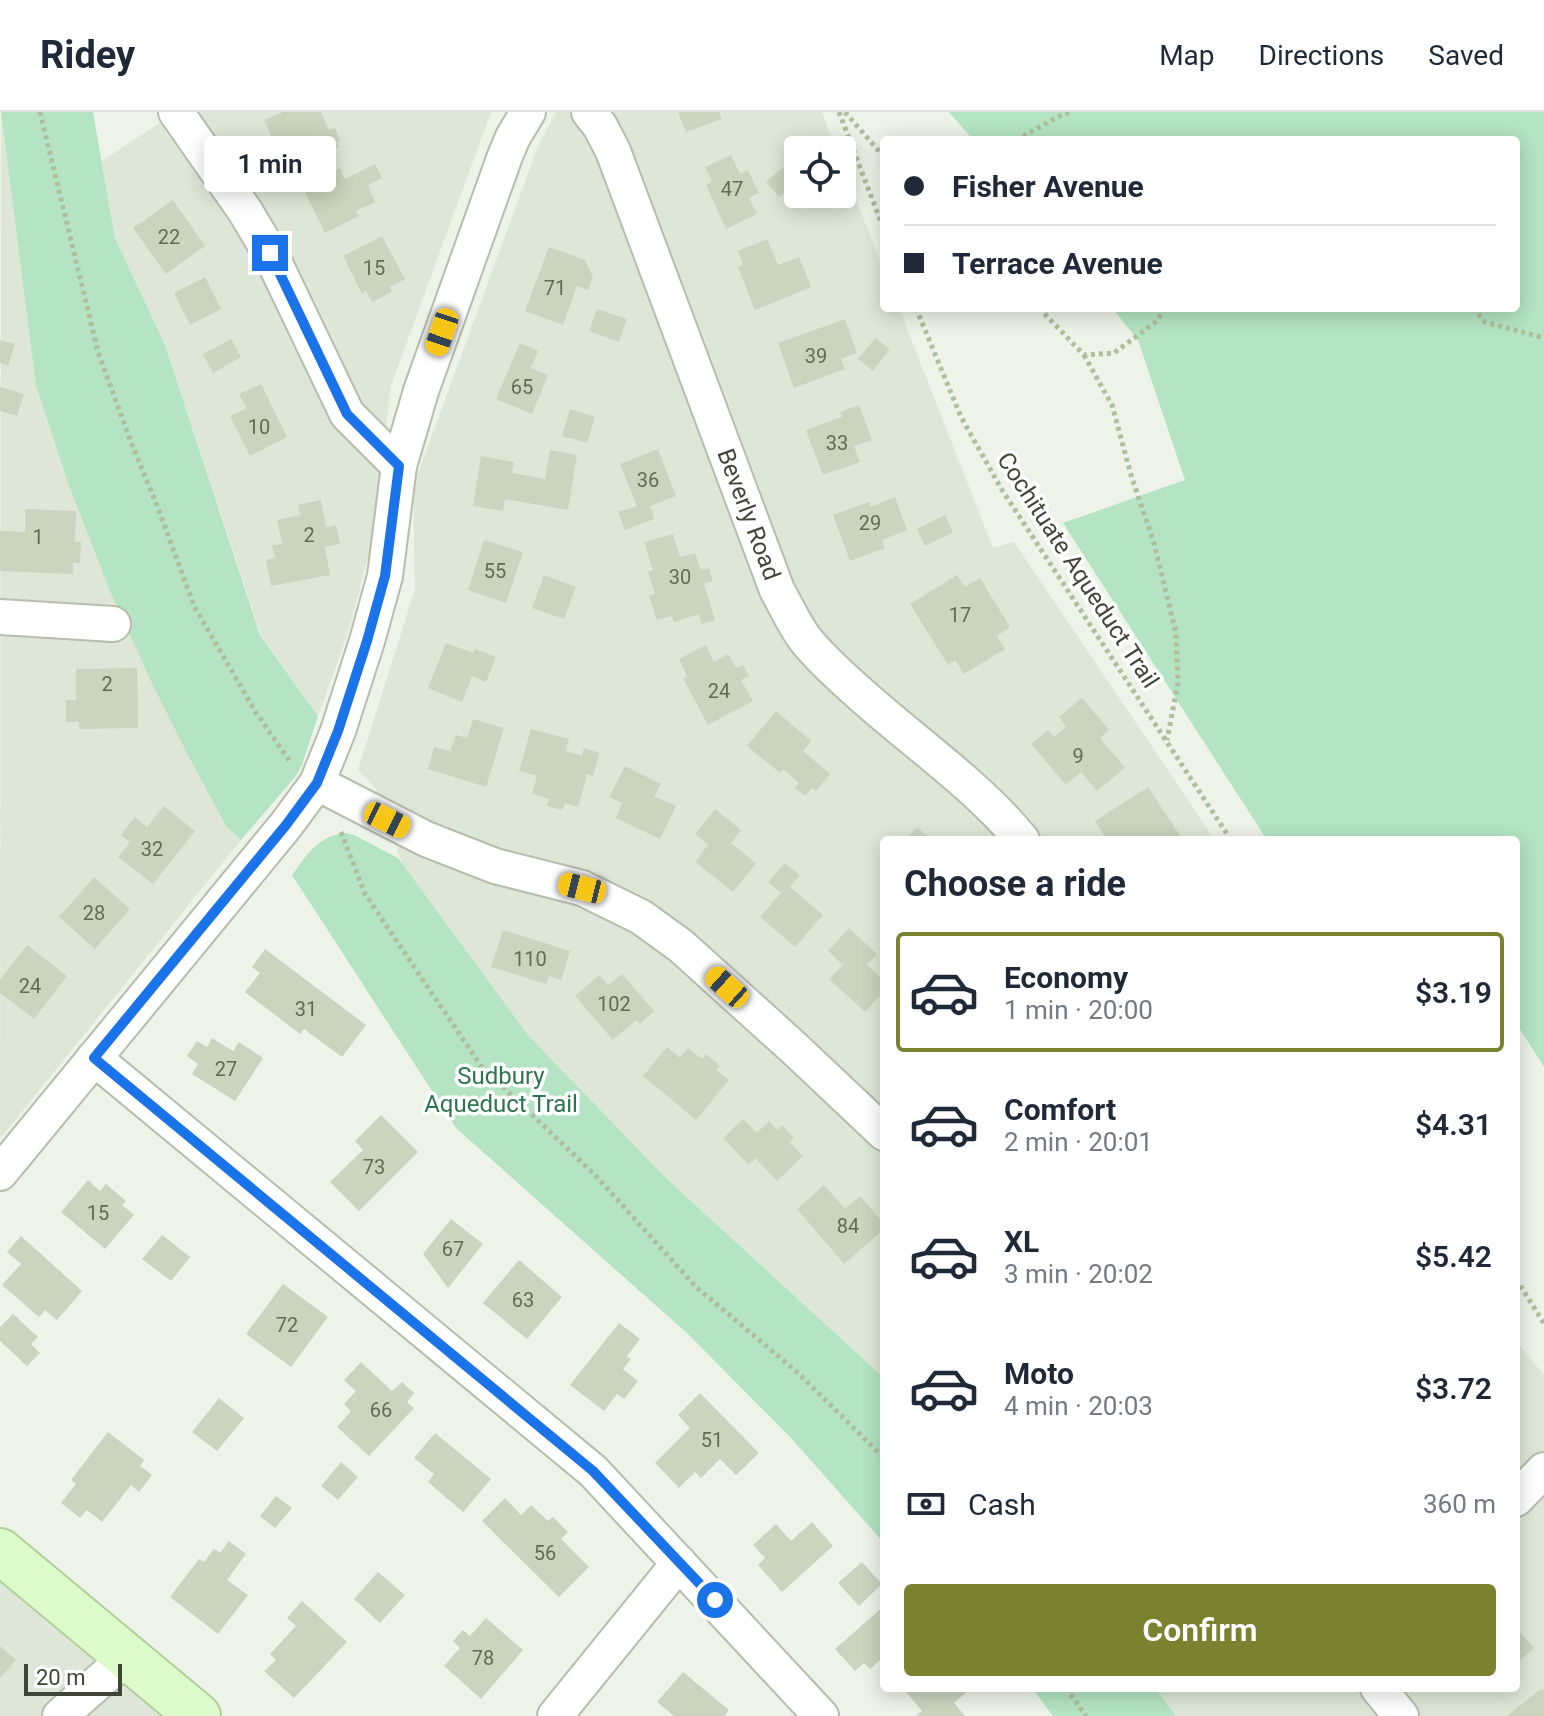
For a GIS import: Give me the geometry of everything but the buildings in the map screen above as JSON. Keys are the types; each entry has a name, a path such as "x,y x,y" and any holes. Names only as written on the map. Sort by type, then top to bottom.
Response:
{"main road":[{"path":"0,1551 198,1716"}],"street":[{"path":"176,112 245,211 270,253 347,414 399,466"},
{"path":"0,1173 286,825 317,783 338,731 385,576 399,466 421,391 505,156 528,112"},
{"name":"Beverly Road","path":"589,112 613,151 777,590 804,638 880,712 1006,820 1019,836"},
{"path":"0,617 113,624"},
{"path":"317,783 426,839 495,866 582,888 641,917 681,946 880,1129"},
{"path":"94,1058 593,1471 821,1716"},
{"path":"1520,1495 1544,1470"},
{"path":"555,1716 679,1563"},
{"path":"60,1716 127,1657"},
{"path":"1381,1692 1401,1716"}],"path":[{"path":"842,112 880,153"},
{"path":"842,112 880,219"},
{"path":"1023,136 1071,112"},
{"name":"Cochituate Aqueduct Trail","path":"918,312 961,417 1002,490 1228,836"},
{"path":"1043,312 1084,355 1112,405 1154,543 1176,633 1178,683 1167,742"},
{"path":"1084,355 1114,353 1157,321 1163,312"},
{"path":"1476,312 1485,322 1544,338"},
{"path":"1520,1285 1544,1323"},
{"path":"1069,1692 1086,1716"}],"shaded area":[{"path":"1,112 36,386 68,483 226,826 241,840 0,1139"},
{"path":"176,112 491,112 391,386 372,543 348,633 318,716 261,635 165,345 115,238 102,161"},
{"path":"556,112 822,112 831,136 784,136 784,208 856,208 856,200 880,261 880,312 901,312 993,548 1014,542 1212,836 880,836 880,1374 666,1178 528,1035 403,866 375,787 358,770 415,589 413,487 538,146"},
{"path":"1520,1346 1544,1375 1544,1716 1176,1716 1158,1692 1520,1692"},
{"path":"0,1581 62,1632 165,1716 0,1716"}],"green space":[{"path":"1,112 93,112 115,238 165,345 260,635 318,716 296,776 241,840 226,826 188,755 110,591 68,483 36,386"},
{"path":"949,112 1544,112 1544,1067 1520,1029 1520,836 1264,836 1063,523 1185,480 1138,340 1115,312 1520,312 1520,136 970,136"},
{"name":"Sudbury Aqueduct Trail","path":"347,833 356,836 398,858 528,1035 666,1178 880,1374 880,1538 791,1438 688,1334 456,1128 292,875 321,842"},
{"path":"1035,1692 1158,1692 1176,1716 1053,1716"}],"route":[{"path":"270,253 347,414 399,466 385,576 338,731 317,783 94,1058 593,1471 715,1600"}]}
